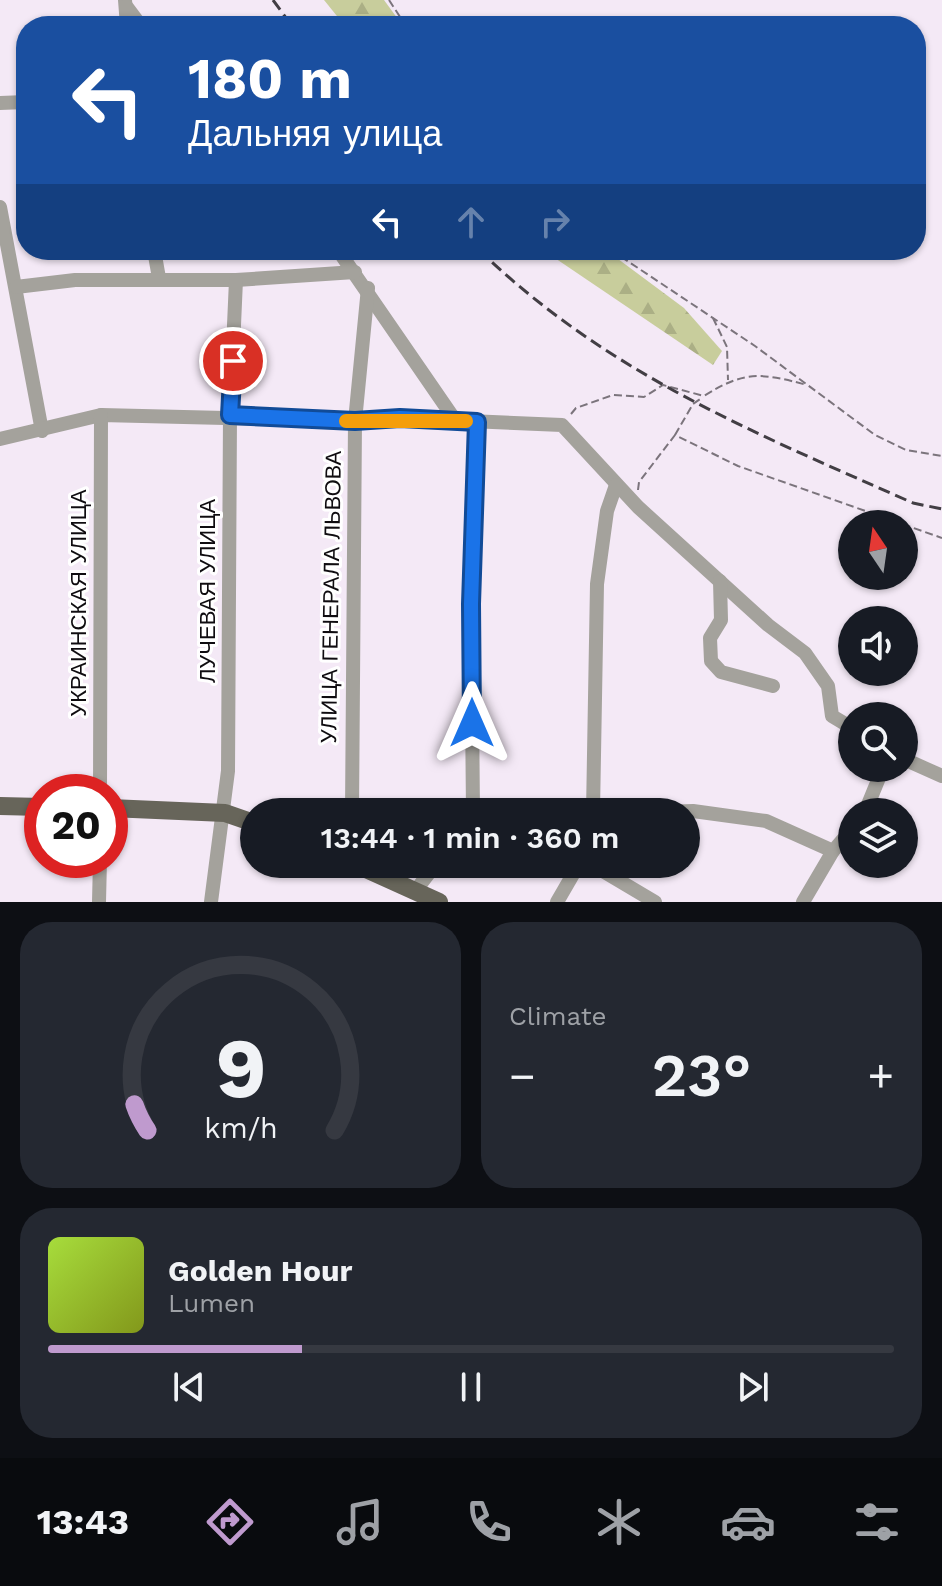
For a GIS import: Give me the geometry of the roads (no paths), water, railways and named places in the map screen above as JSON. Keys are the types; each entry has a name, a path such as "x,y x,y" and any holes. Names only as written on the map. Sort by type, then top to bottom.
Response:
{"main road":[{"path":"0,806 24,807"},
{"path":"128,809 225,813 240,818"},
{"path":"388,878 436,901"}],"street":[{"path":"0,207 42,431"},
{"path":"156,260 159,278"},
{"path":"346,260 368,288 455,420"},
{"path":"16,287 75,280 236,280 355,272"},
{"name":"ЛУЧЕВАЯ УЛИЦА","path":"211,902 225,813 230,415 236,280"},
{"name":"УЛИЦА ГЕНЕРАЛА ЛЬВОВА","path":"352,798 355,421 368,288"},
{"path":"0,439 101,415 230,415 562,425 638,507 805,653 828,686 832,716 838,720"},
{"name":"УКРАИНСКАЯ УЛИЦА","path":"100,774 101,415"},
{"path":"473,798 471,604 477,422"},
{"path":"593,798 597,584 607,511 616,485"},
{"path":"720,581 721,620 710,638 711,661 721,672 773,686"},
{"path":"918,765 942,776"},
{"path":"700,812 766,821 833,851"},
{"path":"225,813 240,813"},
{"path":"803,902 838,845"},
{"path":"99,902 100,878"},
{"path":"416,890 425,878"},
{"path":"557,902 571,878"},
{"path":"615,878 655,902"}],"railway":[{"path":"273,0 285,16"},
{"path":"490,260 528,294 579,332 684,396 796,451 913,503 942,509"}]}
